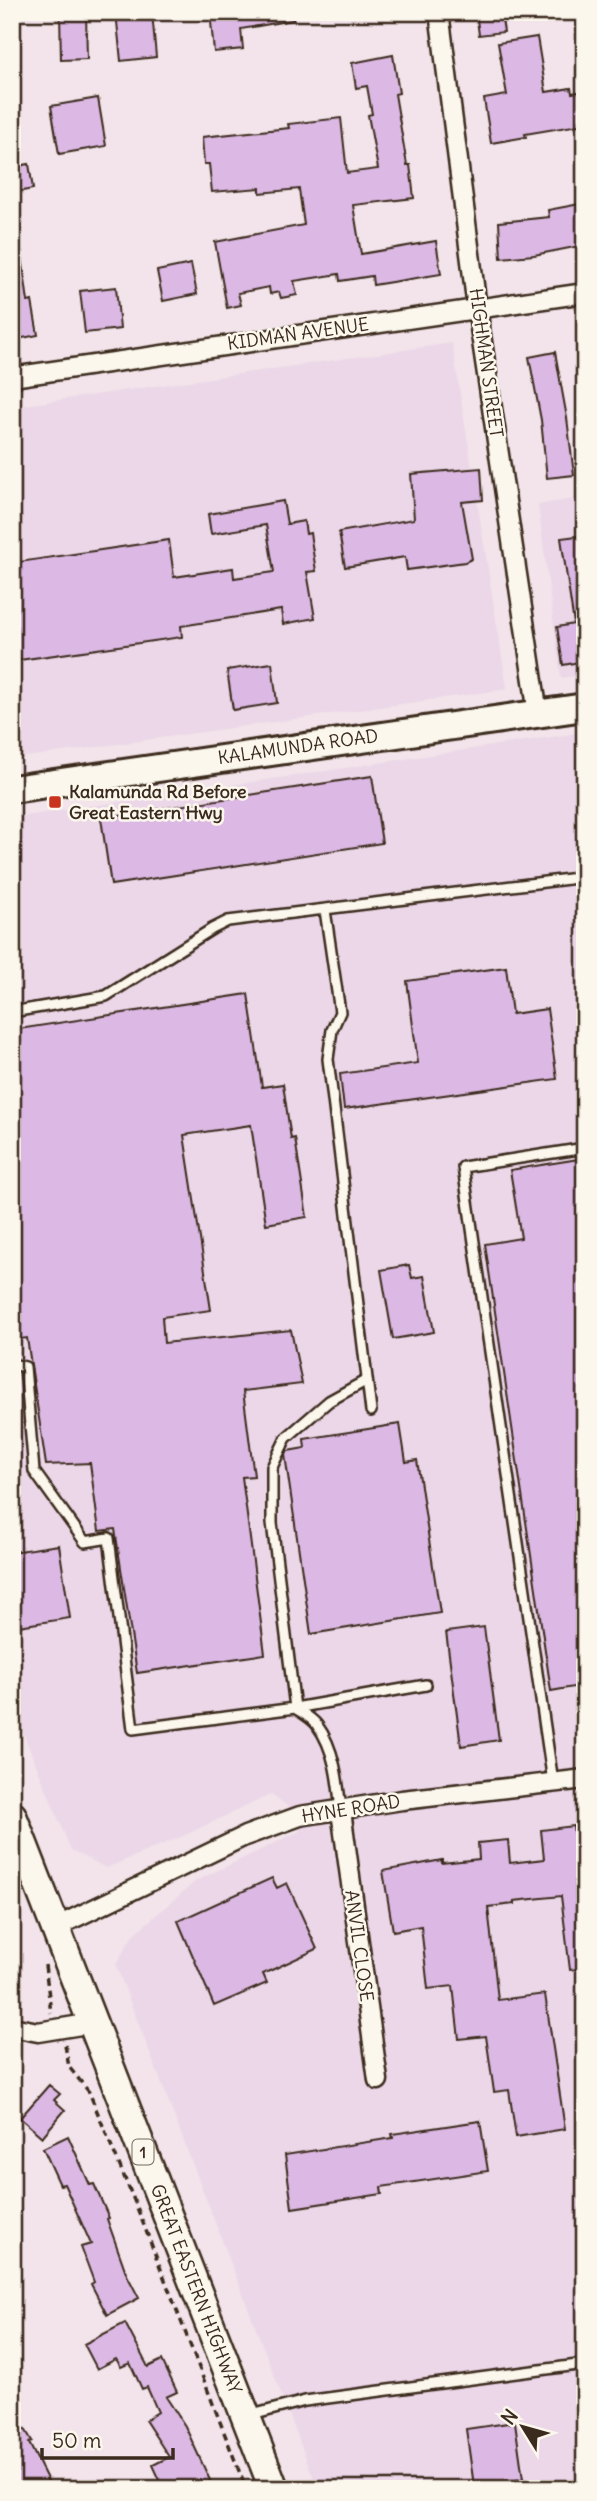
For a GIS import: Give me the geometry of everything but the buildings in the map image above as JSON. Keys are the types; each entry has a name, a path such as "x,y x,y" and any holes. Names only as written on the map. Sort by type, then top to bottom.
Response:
{"highway":[{"name":"GREAT EASTERN HIGHWAY","path":"12,1816 274,2489"}],"main road":[{"name":"KALAMUNDA ROAD","path":"12,789 585,706"}],"street":[{"name":"HIGHMAN STREET","path":"439,12 477,308 538,714"},
{"name":"KIDMAN AVENUE","path":"12,377 585,293"},
{"name":"HYNE ROAD","path":"56,1927 246,1836 300,1816 402,1800 585,1779"},
{"name":"ANVIL CLOSE","path":"341,1811 377,2080"},
{"path":"12,2027 38,2032 93,2023"}],"lane":[{"path":"12,1012 106,996 228,921 585,877"},
{"path":"325,910 340,1012 332,1030 328,1059 371,1411"},
{"path":"552,1782 463,1167 585,1148"},
{"path":"12,1364 25,1367 34,1471 85,1542 110,1538 133,1728 295,1708 426,1685"},
{"path":"341,1811 337,1777 329,1747 316,1724 295,1708 272,1523 272,1467 286,1438 329,1401 367,1380"},
{"path":"246,2416 305,2401 585,2364"}],"path":[{"path":"41,1954 49,2009 62,2030 69,2067 89,2092 138,2210 246,2489"}],"shaded area":[{"path":"452,343 507,689 12,759 12,407"},
{"path":"585,497 585,674 561,678 538,505"},
{"path":"585,732 585,2489 318,2489 116,1965 133,1935 196,1881 300,1831 300,1816 272,1794 106,1868 71,1850 12,1705 12,818"}],"place":[{"name":"Kalamunda Rd Before Great Eastern Hwy","path":"55,802"}]}
